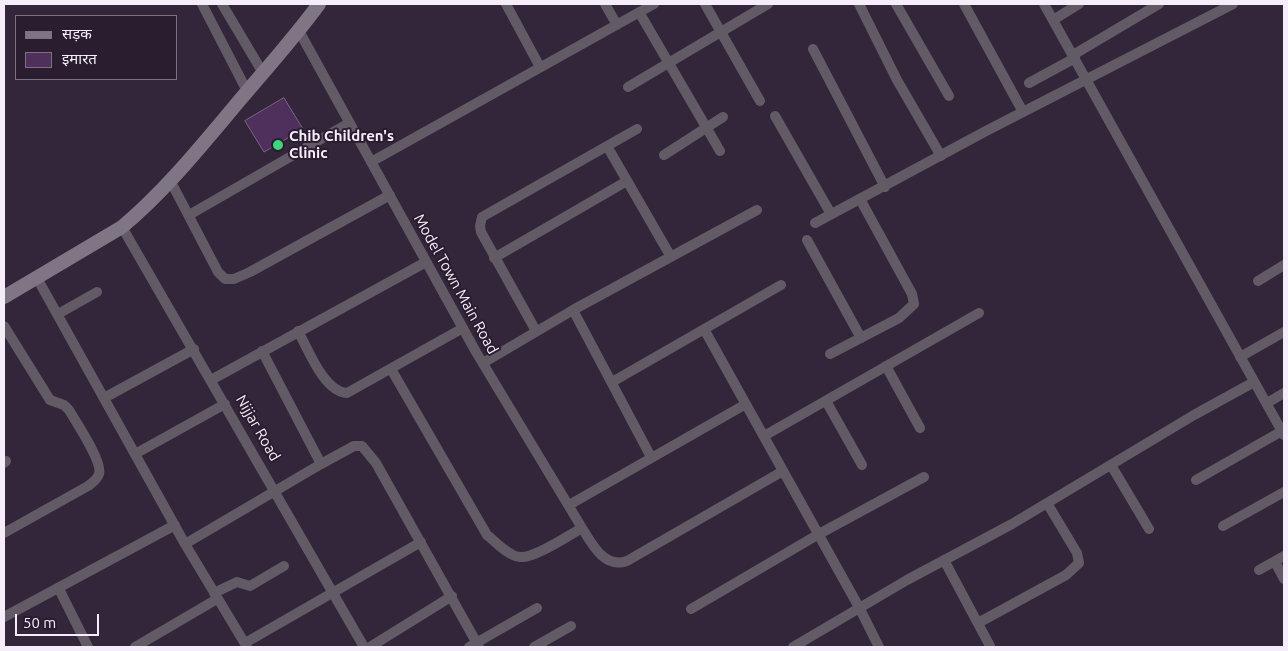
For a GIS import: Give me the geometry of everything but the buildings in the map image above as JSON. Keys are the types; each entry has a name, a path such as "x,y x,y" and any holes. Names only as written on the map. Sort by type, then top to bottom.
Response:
{"street":[{"path":"202,4 247,91"},
{"path":"222,4 264,73"},
{"path":"4,297 122,227 171,182 299,31 319,4"},
{"path":"506,4 540,67"},
{"path":"606,4 617,25"},
{"path":"371,162 654,4"},
{"path":"705,4 760,102"},
{"path":"628,87 668,61 768,4"},
{"path":"859,4 897,80 941,156"},
{"path":"896,4 949,96"},
{"path":"964,4 1023,112"},
{"path":"1044,4 1283,433 1196,480"},
{"path":"1053,20 1079,4"},
{"path":"1030,83 1159,4"},
{"path":"815,223 1023,112 1087,81 1233,4"},
{"path":"639,12 720,151"},
{"name":"Model Town Main Road","path":"299,31 463,328 594,548 611,562 627,561 783,471"},
{"path":"813,49 885,187"},
{"path":"775,116 831,214"},
{"path":"664,155 723,117"},
{"path":"189,215 349,124"},
{"path":"536,332 481,232 482,217 637,129"},
{"path":"607,146 671,257"},
{"path":"494,258 627,181"},
{"path":"171,182 218,272 225,279 234,279 390,196"},
{"path":"830,354 899,318 914,304 912,294 860,199"},
{"path":"483,363 573,310 757,210"},
{"name":"Nijjar Road","path":"122,227 226,404 364,647"},
{"path":"807,240 861,338"},
{"path":"211,380 426,262"},
{"path":"1258,281 1284,265"},
{"path":"37,278 174,525 246,645 333,592 421,542"},
{"path":"612,382 781,285"},
{"path":"58,314 98,292"},
{"path":"573,310 651,457"},
{"path":"764,436 979,313"},
{"path":"4,326 50,400 64,405 69,410 98,462 100,472 97,479 88,486 4,533"},
{"path":"298,331 326,380 337,391 347,392 392,369 463,328"},
{"path":"704,329 819,534 879,647"},
{"path":"1240,357 1284,332"},
{"path":"104,398 194,350"},
{"path":"262,351 321,464"},
{"path":"886,366 920,428"},
{"path":"392,369 487,535 506,551 520,557 532,555 582,528"},
{"path":"793,647 944,560 1048,503 1254,382"},
{"path":"1267,403 1284,393"},
{"path":"826,400 862,465"},
{"path":"135,454 226,404"},
{"path":"569,505 746,404"},
{"path":"185,544 321,464 354,446 362,446 376,463 452,596 475,646 538,608"},
{"path":"1111,465 1149,529"},
{"path":"691,609 819,534 924,477"},
{"path":"1223,526 1284,492"},
{"path":"978,623 1066,574 1080,563 1077,553 1048,503"},
{"path":"4,618 174,525"},
{"path":"1259,570 1280,559 1284,579"},
{"path":"944,560 990,646"},
{"path":"135,647 238,582 250,586 284,566"},
{"path":"59,589 88,647"},
{"path":"370,647 452,596"},
{"path":"534,647 571,626"}],"place":[{"name":"Chib Children's Clinic","path":"278,145"}]}
